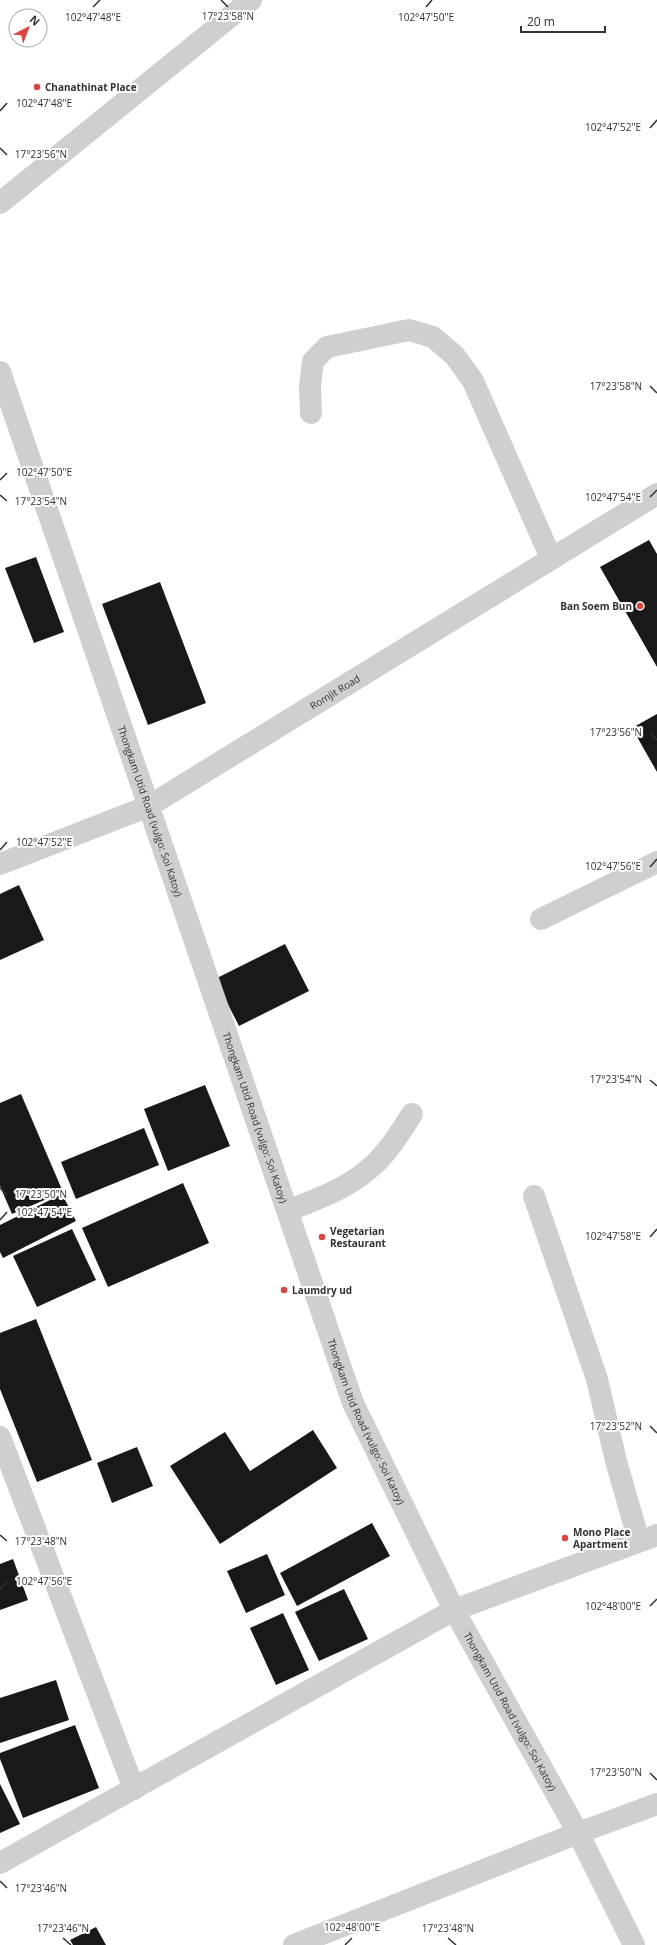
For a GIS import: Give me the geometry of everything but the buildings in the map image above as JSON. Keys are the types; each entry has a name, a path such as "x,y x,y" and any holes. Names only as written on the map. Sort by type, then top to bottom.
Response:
{"street":[{"path":"0,203 251,0"},
{"path":"311,413 310,386 313,361 327,347 409,330 433,337 455,356 473,382 551,558"},
{"name":"Thongkam Utid Road (vulgo: Soi Katoy)","path":"0,372 352,1403 454,1610 578,1833 634,1945"},
{"name":"Romjit Road","path":"0,864 149,806 657,494"},
{"path":"541,920 657,862"},
{"path":"287,1211 321,1198 369,1169 397,1139 412,1114"},
{"path":"0,1863 454,1610 648,1538 616,1461 597,1379 534,1196"},
{"path":"0,1438 134,1789"},
{"path":"294,1945 578,1833 657,1804"}],"place":[{"name":"Chanathinat Place","path":"37,87"},
{"name":"Ban Soem Bun","path":"640,606"},
{"name":"Vegetarian Restaurant","path":"322,1237"},
{"name":"Laumdry ud","path":"284,1290"},
{"name":"Mono Place Apartment","path":"565,1538"}]}
